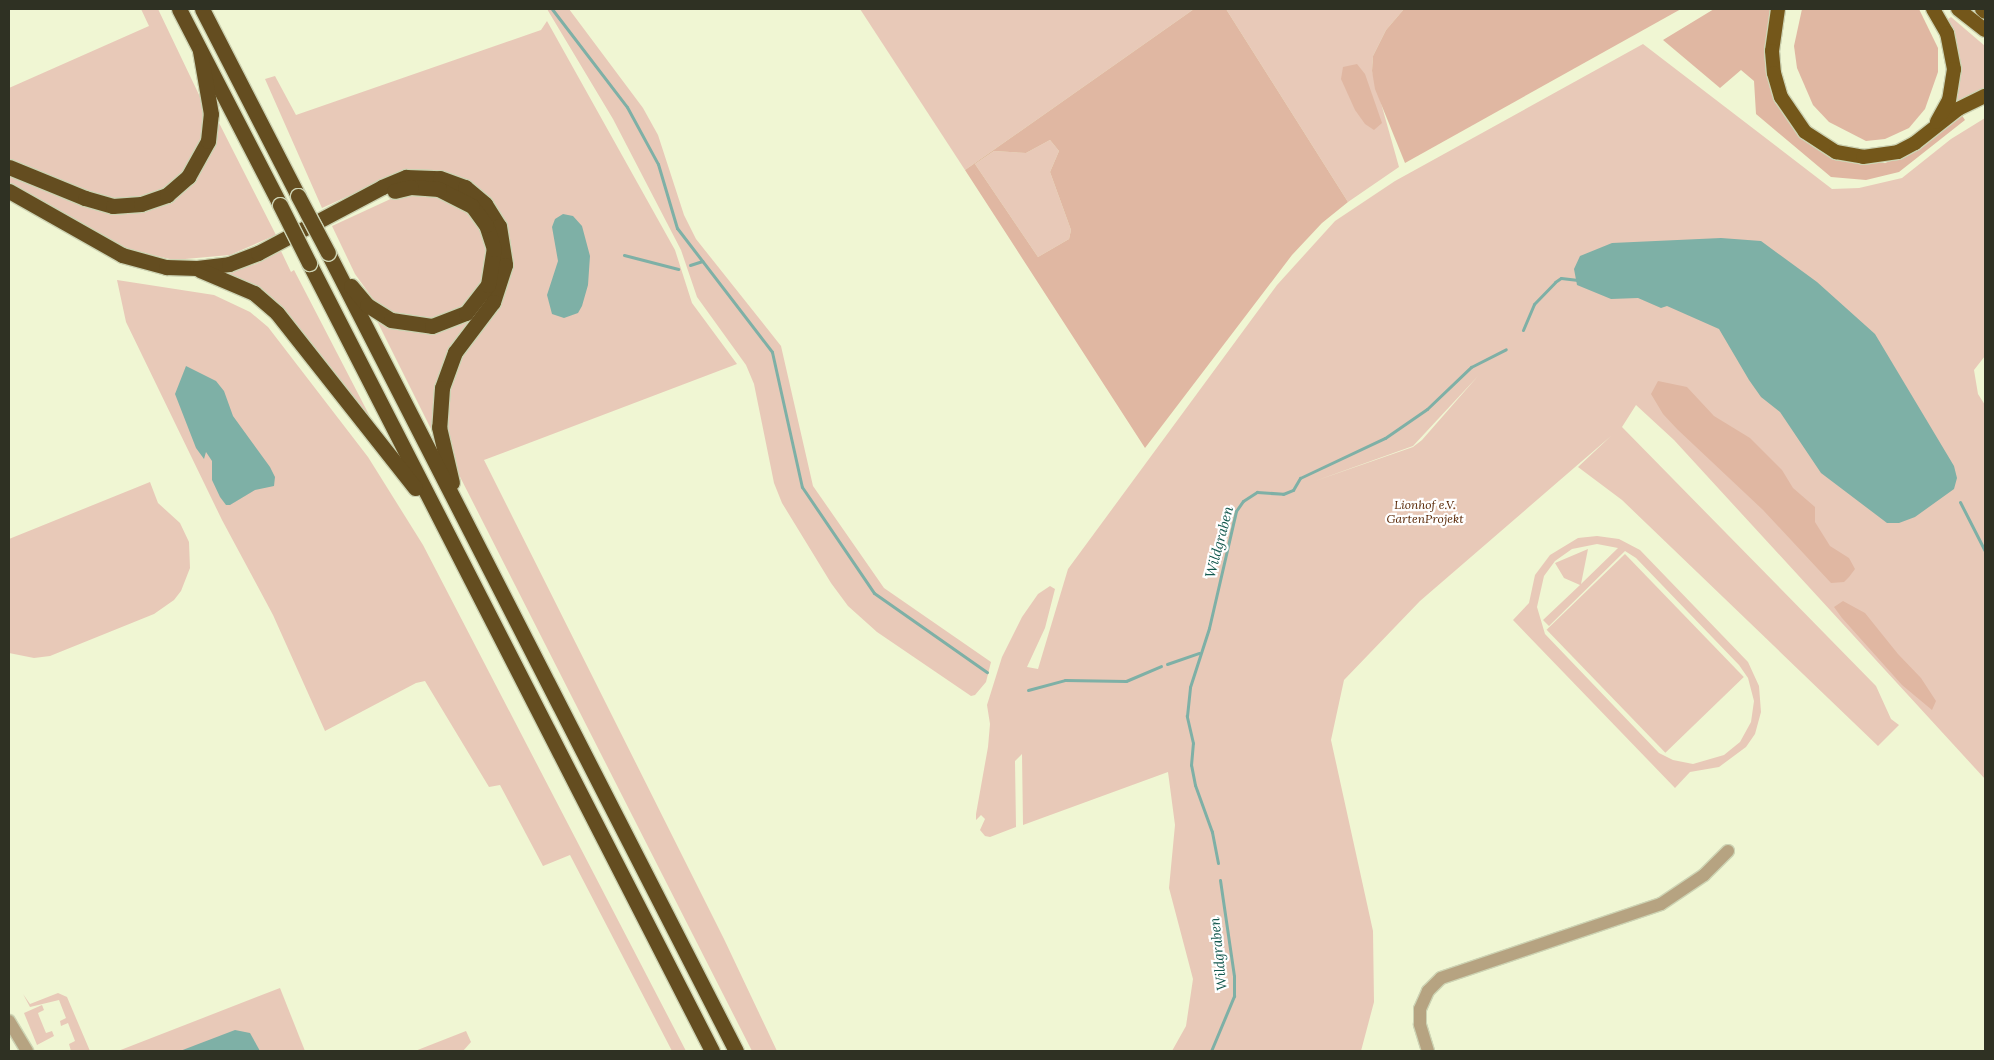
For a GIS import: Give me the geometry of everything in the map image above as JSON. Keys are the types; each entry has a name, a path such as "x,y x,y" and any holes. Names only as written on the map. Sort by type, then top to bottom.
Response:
{"highway":[{"path":"179,9 712,1051"},
{"path":"202,9 736,1051"},
{"path":"1778,9 1772,52 1776,82 1791,115 1819,144 1847,155 1878,157 1909,147 1936,125 1985,96"},
{"path":"1933,9 1947,33 1954,68 1949,100 1936,125"},
{"path":"1958,9 1985,30"},
{"path":"1982,9 1985,12"},
{"path":"9,167 85,198 113,206 141,204 166,195 192,172 208,142 211,114 200,51"},
{"path":"9,191 122,255 166,267 196,268 242,259 328,217 388,184 406,177 428,176 453,182 476,195 499,226 505,258 499,290 455,352 445,376 440,401 439,427 457,506"},
{"path":"328,217 398,190 439,189 462,198 480,215 491,236 494,261 482,296 466,313 444,324 418,326 391,320 367,305 328,253"},
{"path":"196,268 254,293 277,313 436,514"}],"street":[{"path":"1428,1051 1420,1024 1420,1008 1428,991 1442,978 1661,904 1704,875 1728,851"},
{"path":"9,1021 27,1051"}],"green space":[{"path":"141,9 158,9 202,101 205,121 200,149 191,165 168,189 136,201 100,199 9,160 9,88 149,26"},
{"path":"547,9 569,9 643,108 658,135 684,215 696,239 781,346 813,486 884,588 991,662 986,682 975,695 971,696 877,632 848,606 831,583 782,503 774,483 754,384 746,365 697,297 681,250 613,119"},
{"path":"860,9 1194,9 965,170"},
{"path":"1226,9 1404,9 1386,30 1373,56 1372,71 1399,167 1348,202"},
{"path":"1951,17 1985,46 1985,92 1958,104 1953,102 1947,20"},
{"path":"547,21 675,250 692,303 737,364 484,460 724,939 777,1051 752,1051 455,467 446,439 446,390 510,250 506,231 397,174 322,208 265,79 275,76 296,115 541,30"},
{"name":"Lionhof e.V. GartenProjekt","path":"1643,44 1832,189 1859,188 1902,178 1951,139 1985,118 1985,356 1974,370 1978,394 1985,405 1985,779 1674,440 1636,405 1622,427 1876,686 1891,719 1899,725 1878,746 1622,500 1578,467 1611,436 1420,601 1344,680 1331,740 1373,931 1374,1002 1361,1051 1172,1051 1186,1026 1193,979 1169,888 1175,825 1168,772 1023,825 1022,754 1015,761 1016,827 990,837 985,836 980,830 985,819 981,815 976,820 976,814 988,747 990,724 987,705 1002,657 1022,617 1038,594 1050,586 1055,589 1045,628 1027,667 1038,669 1068,569 1277,285 1335,221 1395,181","holes":["1478,376 1422,440 1413,447 1315,481 1413,446"]},
{"path":"216,117 276,235 230,255 174,260 126,249 9,185 9,170 94,207 164,202"},
{"path":"1050,140 1059,151 1050,172 1071,230 1069,239 1038,257 975,164 994,151 1026,153"},
{"path":"422,192 457,201 478,221 488,250 485,278 459,313 414,323 381,308 373,299 355,274 332,226 397,196"},
{"path":"281,251 291,272 294,270 379,434 286,315 224,273 256,264"},
{"path":"117,280 214,295 250,312 268,327 368,457 423,545 686,1051 672,1051 570,855 543,866 500,785 489,787 425,681 416,683 325,731 273,615 222,520 126,322"},
{"path":"478,310 466,329 434,435 374,315 406,331 434,332 457,324"},
{"path":"150,482 158,503 180,523 189,542 190,568 181,591 174,600 154,614 50,656 34,658 9,653 9,539"},
{"path":"1597,536 1619,539 1640,550 1748,662 1759,686 1761,712 1755,734 1746,747 1719,767 1690,772 1675,788 1513,620 1529,603 1535,575 1550,555 1578,538","holes":["1597,544 1618,548 1581,584 1588,549 1555,563 1564,578 1580,585 1543,620 1549,626 1625,551 1636,558 1739,665 1748,678 1754,701 1751,722 1740,742 1724,755 1693,764 1673,760 1659,753 1545,634 1537,607 1544,576 1555,561 1572,549"]},
{"path":"1625,554 1744,677 1665,753 1547,630"},
{"path":"280,988 305,1051 118,1051"},
{"path":"58,993 67,997 90,1051 71,1051 69,1044 75,1041 68,1023 61,1026 60,1021 66,1018 59,1000 30,1007 23,994 30,1004"},
{"path":"42,1005 44,1010 38,1013 39,1016 46,1033 52,1031 54,1036 37,1045 24,1013"},
{"path":"466,1031 471,1042 463,1051 415,1051"}],"shaded area":[{"path":"1194,9 1226,9 1348,202 1322,223 1292,255 1145,448 965,170","holes":["1050,140 1059,151 1050,172 1071,230 1069,239 1038,257 975,164 994,151 1026,153"]},
{"path":"1404,9 1681,9 1405,163 1375,89 1372,71 1373,56 1386,30"},
{"path":"1714,9 1772,9 1766,50 1774,94 1795,131 1806,142 1834,157 1863,163 1885,163 1904,156 1961,114 1965,120 1899,172 1866,180 1831,177 1756,114 1754,81 1741,70 1720,88 1663,40"},
{"path":"1802,9 1919,9 1938,48 1938,72 1925,109 1909,128 1885,139 1866,141 1829,122 1813,105 1797,68 1794,46"},
{"path":"1357,64 1365,74 1382,123 1374,130 1365,124 1355,110 1341,79 1343,67"},
{"path":"1658,381 1687,387 1714,416 1750,438 1782,470 1793,488 1815,507 1815,522 1830,546 1849,558 1855,569 1844,582 1831,583 1763,510 1663,414 1651,394"},
{"path":"1843,601 1865,613 1898,654 1921,678 1936,701 1932,710 1902,685 1842,618 1834,607"}],"water":[{"path":"563,214 573,216 582,226 590,256 588,285 582,306 578,313 564,318 552,314 547,295 558,261 552,227 555,219"},
{"path":"1721,238 1761,241 1817,282 1875,334 1954,466 1957,478 1954,489 1915,517 1899,523 1887,523 1821,473 1780,412 1761,397 1719,329 1667,306 1661,308 1638,298 1611,299 1577,285 1574,269 1580,256 1612,243"},
{"path":"186,366 216,381 224,391 233,416 270,467 275,477 274,486 255,490 230,505 226,505 220,497 212,480 212,461 206,452 204,459 196,448 175,394"},
{"path":"235,1030 250,1033 260,1051 180,1051"}],"waterway":[{"path":"552,9 627,107 658,164 677,228 772,352 802,487 874,593 987,672"},
{"path":"624,255 678,269"},
{"path":"690,265 702,261"},
{"name":"Wildgraben","path":"1523,330 1534,304 1555,282 1561,278 1578,280"},
{"name":"Wildgraben","path":"1218,863 1212,832 1195,785 1191,765 1193,743 1187,716 1190,687 1209,628 1236,511 1243,501 1257,492 1283,494 1293,490 1300,478 1385,438 1427,409 1471,367 1506,349"},
{"name":"Wildgraben","path":"1960,502 1985,551"},
{"path":"1167,664 1199,653"},
{"path":"1028,690 1065,680 1126,681 1161,666"},
{"name":"Wildgraben","path":"1211,1051 1234,996 1234,976 1220,880"}]}
